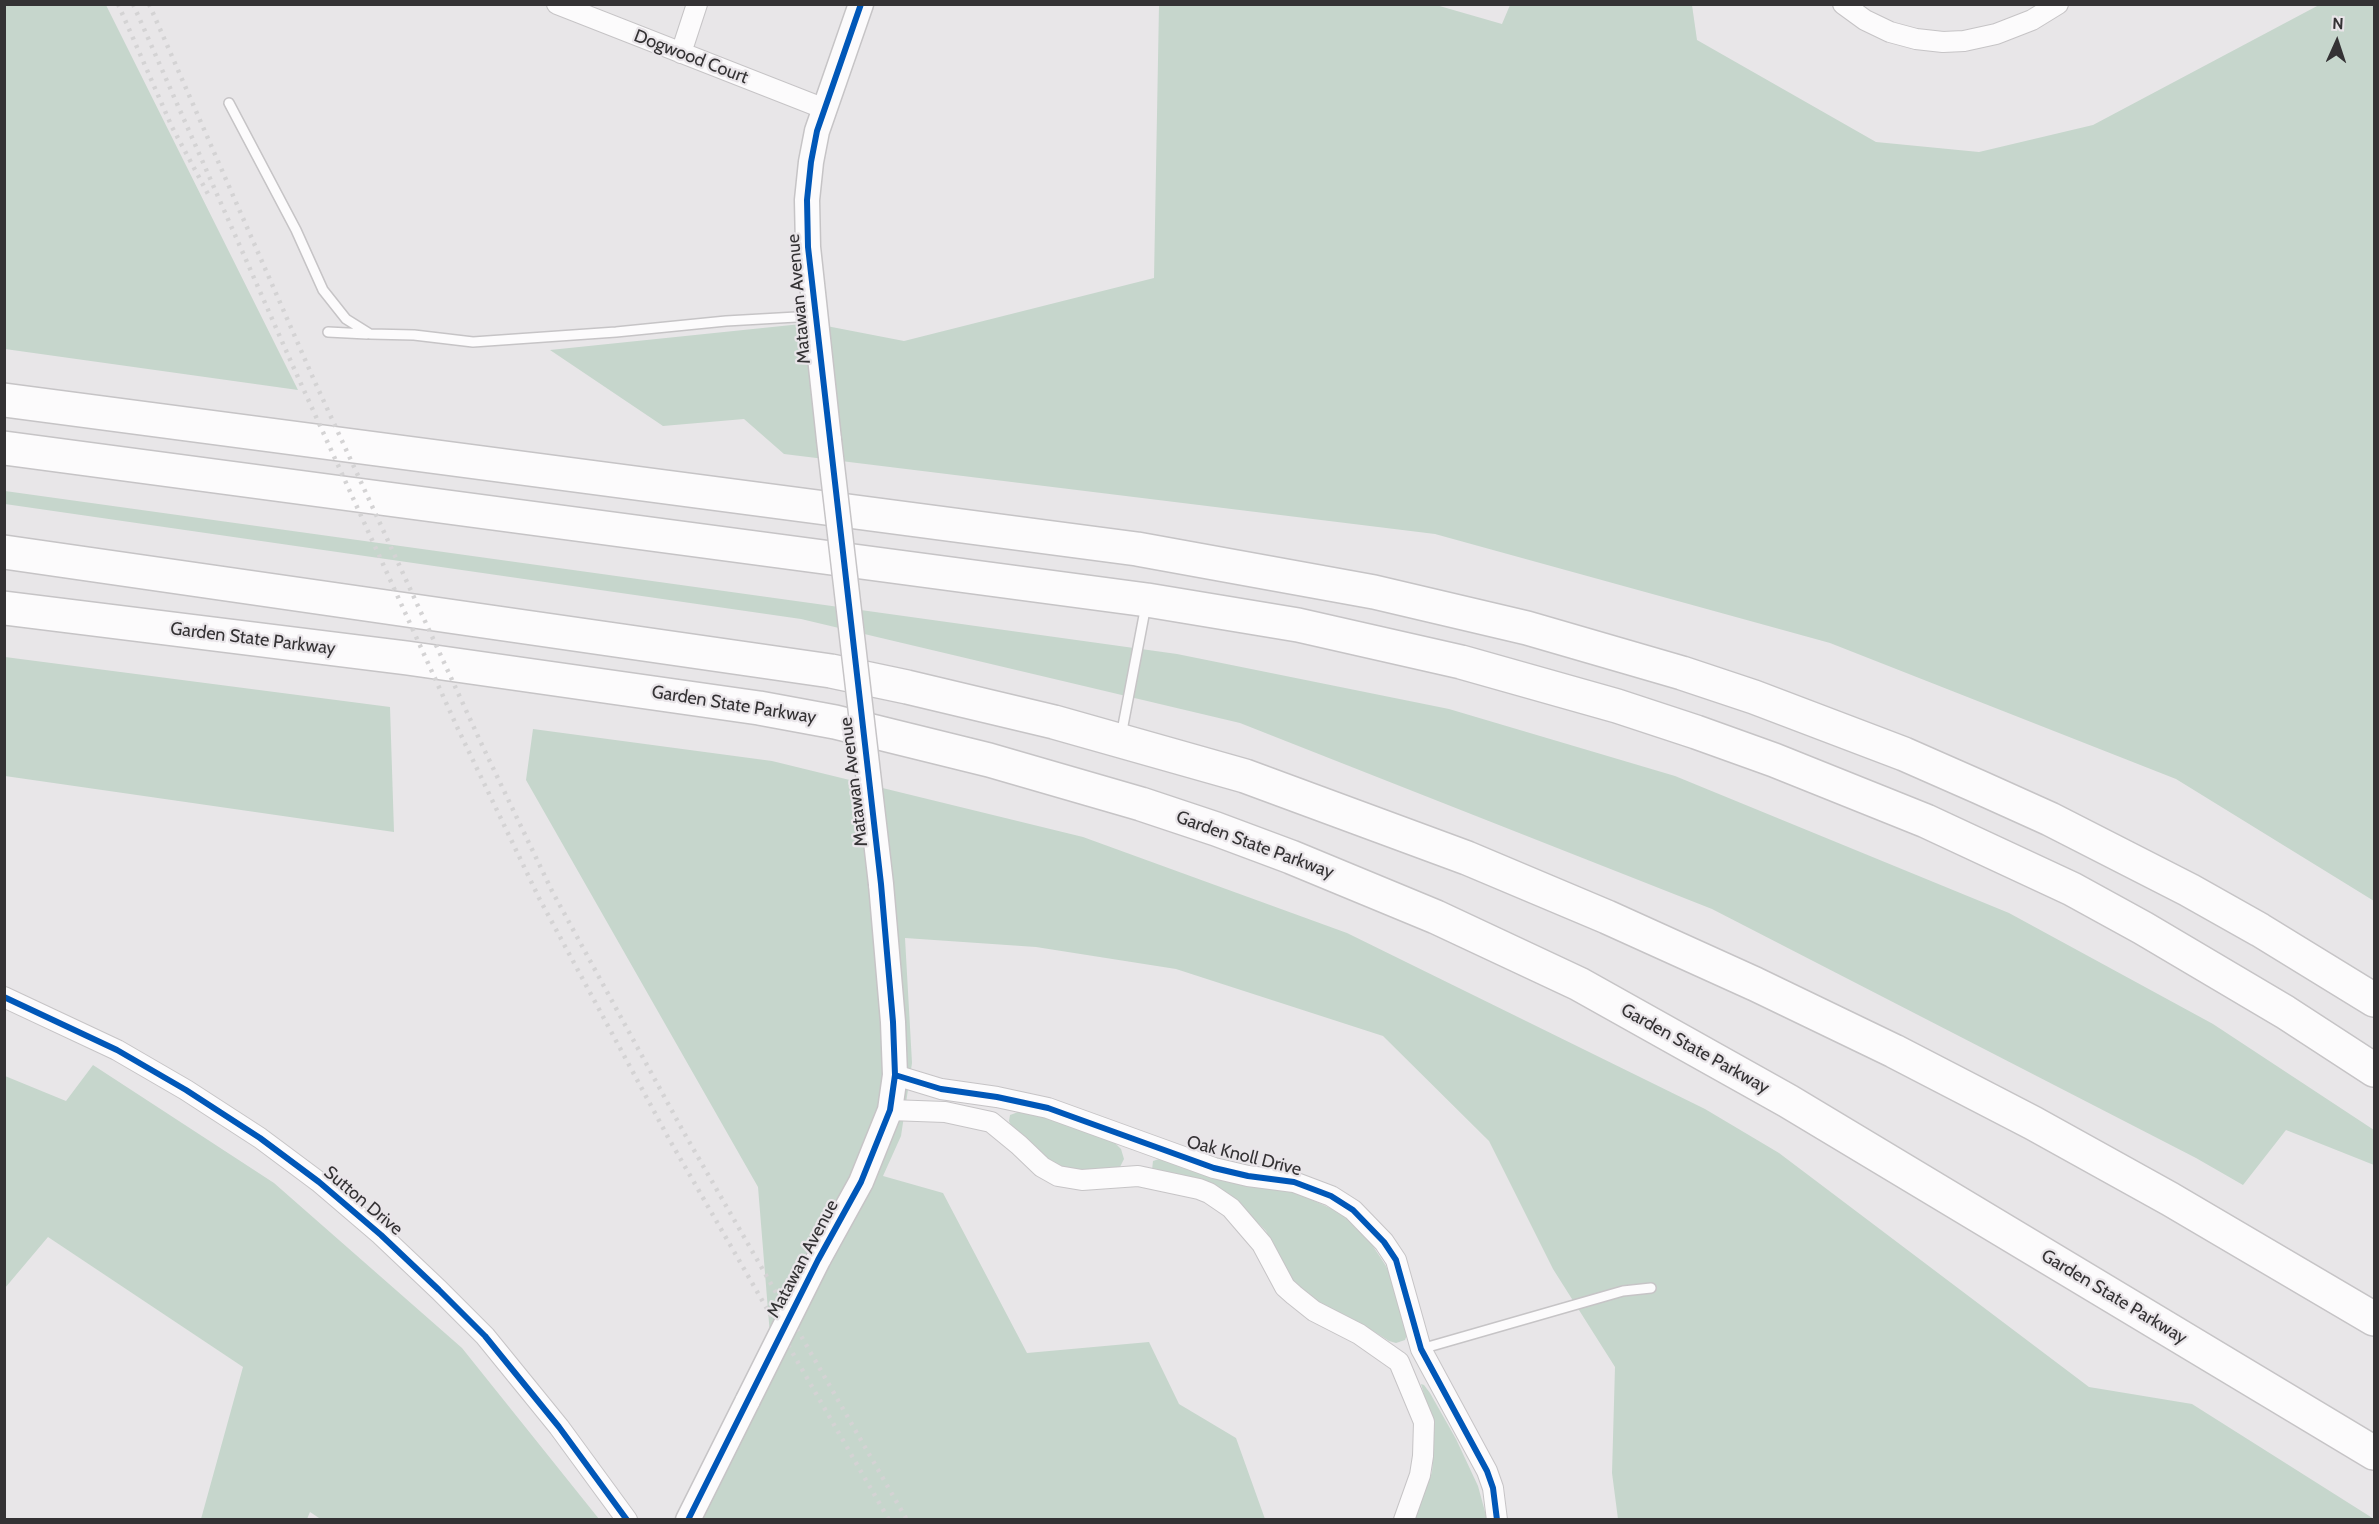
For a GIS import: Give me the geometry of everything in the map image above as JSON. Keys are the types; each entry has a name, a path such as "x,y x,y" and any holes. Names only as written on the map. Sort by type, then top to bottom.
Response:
{"highway":[{"path":"4,400 1137,549 1374,592 1527,627 1682,673 1754,698 1904,754 1979,787 2050,819 2189,890 2260,930 2374,1000"},
{"path":"4,448 1147,600 1299,625 1461,662 1617,706 1774,760 1926,821 2072,889 2214,969 2374,1070"},
{"path":"4,552 831,671 984,705 1120,740 1245,776 1405,834 1550,893 1755,984 1894,1051 2033,1123 2170,1199 2374,1318"},
{"name":"Garden State Parkway","path":"4,608 418,660 759,708 835,722 978,757 1087,788 1216,829 1311,865 1436,917 1509,950 1608,1000 1788,1101 2374,1454"}],"street":[{"name":"Dogwood Court","path":"557,4 825,109"},
{"path":"681,53 697,4"},
{"name":"Matawan Avenue","path":"688,1520 818,1260 861,1182 890,1110 895,1075 881,884 808,247 807,201 817,131 861,4"},
{"path":"1843,4 1865,20 1890,32 1916,39 1943,42 1964,41 1996,34 2032,20 2058,4"},
{"name":"Sutton Drive","path":"4,997 117,1050 186,1090 260,1138 389,1242 484,1336 545,1409 627,1520"},
{"name":"Oak Knoll Drive","path":"895,1075 941,1089 1048,1108 1214,1168 1248,1176 1294,1182 1331,1196 1353,1210 1384,1242 1396,1260 1421,1349 1486,1471 1493,1488 1497,1520"},
{"path":"991,1122 996,1097"},
{"path":"890,1110 945,1112 991,1122 1042,1167 1058,1176 1082,1180 1138,1176 1199,1189 1231,1208 1262,1244 1285,1287 1314,1311 1359,1334 1399,1362 1424,1422 1420,1475 1404,1520"},
{"path":"1138,1176 1141,1143"},
{"path":"1399,1362 1421,1349"}],"lane":[{"path":"229,103 296,230 323,290 346,319 370,334"},
{"path":"328,332 414,335 473,342 815,316"},
{"path":"1120,740 1147,600"},
{"path":"1421,1349 1623,1291 1651,1288"}],"shaded area":[{"path":"5,4 106,5 298,390 5,349"},
{"path":"1159,5 1436,5 1502,24 1510,5 1692,5 1697,40 1876,142 1979,152 2093,125 2319,5 2374,5 2374,901 2176,779 1830,643 1435,534 784,454 744,419 663,426 550,350 811,323 904,341 1154,278"},
{"path":"5,491 1177,654 1449,709 1675,776 2009,913 2213,1024 2374,1130 2374,1165 2286,1130 2243,1185 2196,1158 1712,909 1240,723 801,619 5,504"},
{"path":"5,657 390,707 394,832 5,776"},
{"path":"533,729 772,761 1083,837 1347,933 1705,1109 1779,1153 2089,1387 2192,1404 2374,1519 1618,1519 1612,1473 1615,1367 1553,1269 1489,1141 1383,1036 1176,969 1036,947 905,938 912,1063 901,1136 883,1176 943,1193 1027,1353 1149,1342 1179,1404 1236,1438 1265,1519 693,1519 770,1335 758,1187 526,780"},
{"path":"93,1065 274,1183 462,1348 599,1519 322,1520 310,1512 307,1519 201,1519 243,1367 48,1237 5,1288 5,1076 66,1101"},
{"path":"1021,1111 1055,1120 1115,1143 1121,1149 1124,1159 1120,1167 1096,1173 1054,1167 1012,1128 1009,1121 1010,1115"},
{"path":"1159,1159 1230,1182 1295,1192 1343,1214 1367,1237 1386,1266 1393,1281 1407,1335 1405,1340 1396,1343 1389,1341 1301,1293 1276,1253 1266,1231 1236,1201 1152,1170 1153,1161"},
{"path":"1421,1384 1430,1393 1456,1439 1478,1486 1487,1519 1414,1520 1432,1472 1433,1457 1431,1419"}],"railway":[{"path":"118,4 172,127 208,194"},
{"path":"133,4 292,364 458,729 539,898 669,1139 889,1520"},
{"path":"149,4 314,380 482,745 552,891 683,1131 907,1520"}],"cycle path":[{"path":"688,1520 818,1260 861,1182 890,1110 895,1075 893,1022 881,884 808,247 807,200 817,131 861,4"},
{"path":"4,997 117,1050 186,1090 260,1138 319,1182 381,1235 485,1336 559,1427 627,1520"},
{"path":"895,1075 941,1089 997,1097 1048,1108 1214,1168 1248,1176 1294,1182 1331,1196 1353,1210 1384,1242 1396,1260 1421,1349 1487,1471 1493,1488 1497,1520"}]}
